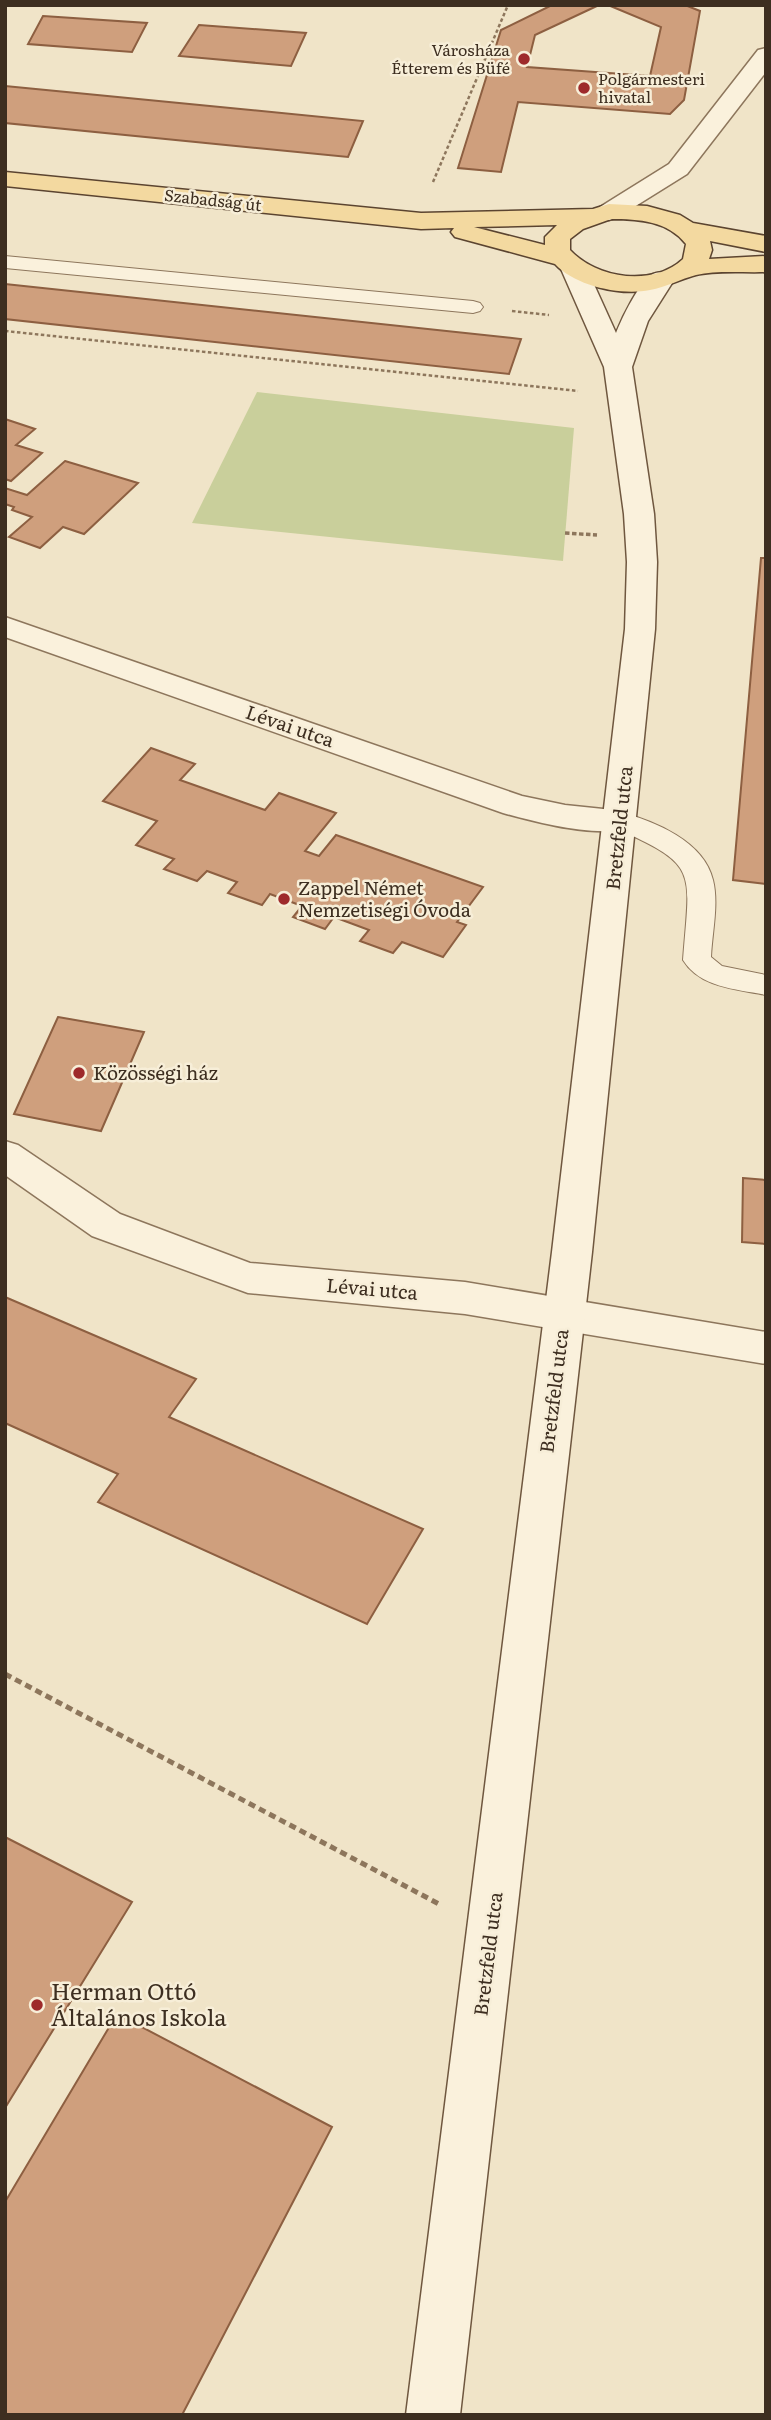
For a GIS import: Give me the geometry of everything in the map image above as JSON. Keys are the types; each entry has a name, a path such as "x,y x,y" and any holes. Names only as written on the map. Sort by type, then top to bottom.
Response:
{"main road":[{"path":"566,263 556,248 560,234 568,226 600,214 678,169 744,104 766,55"},
{"path":"662,217 678,169"},
{"name":"Szabadság út","path":"5,179 421,221 635,212 662,217 687,229"},
{"name":"Szabadság út","path":"421,221 566,263 604,281 642,283 661,280 690,268"},
{"path":"687,229 766,244"},
{"path":"687,229 698,244 699,252 690,268"},
{"name":"Bretzfeld utca","path":"433,2415 563,1316 640,629 642,562 639,514 618,367 566,263"},
{"path":"690,268 766,264"},
{"name":"Bretzfeld utca","path":"618,367 634,318 643,300 661,280"},
{"name":"Lévai utca","path":"5,626 515,805 565,816 620,820"},
{"name":"Lévai utca","path":"5,1155 106,1225 248,1278 464,1298 766,1348"}],"lane":[{"path":"5,262 473,307"},
{"path":"620,820 673,845 691,861 700,879 697,960 714,974 766,985"}],"path":[{"path":"430,189 508,5"},
{"path":"473,307 554,315"},
{"path":"5,331 578,391"},
{"path":"5,1674 439,1904"}],"green space":[{"path":"257,392 574,428 563,561 192,523"}],"building":[{"name":"Polgármesteri hivatal","path":"552,5 599,5 535,35 527,67 650,76 661,27 608,5 685,5 700,11 684,100 670,114 518,102 501,172 458,168 501,30"},
{"path":"43,16 147,23 132,52 28,44"},
{"path":"199,25 306,33 291,66 179,56"},
{"path":"5,86 363,121 348,157 5,123"},
{"path":"5,284 521,339 509,374 5,319"},
{"path":"5,419 35,429 16,445 42,453 11,481 5,479"},
{"path":"65,461 138,483 84,534 63,527 40,548 9,537 32,517 12,510 14,507 5,504 5,488 27,495"},
{"path":"761,558 766,558 766,884 733,880"},
{"path":"151,748 195,764 180,780 265,810 279,793 336,813 305,851 319,856 336,835 483,887 457,922 466,925 443,957 402,942 393,953 360,941 369,930 334,917 325,929 293,917 302,906 270,894 262,905 228,893 237,882 207,871 197,881 164,869 174,859 136,845 157,821 103,801"},
{"name":"Közösségi ház","path":"58,1017 144,1032 101,1131 14,1114"},
{"path":"743,1178 766,1180 766,1244 742,1242"},
{"path":"5,1297 196,1379 169,1417 423,1529 367,1624 98,1502 118,1474 5,1423"},
{"name":"Herman Ottó Általános Iskola","path":"5,1837 132,1902 5,2108"},
{"path":"117,2014 332,2127 182,2415 5,2415 5,2202"}],"place":[{"name":"Városháza Étterem és Büfé","path":"524,59"},
{"name":"Polgármesteri hivatal","path":"584,88"},
{"name":"Zappel Német Nemzetiségi Óvoda","path":"284,899"},
{"name":"Közösségi ház","path":"79,1073"},
{"name":"Herman Ottó Általános Iskola","path":"37,2005"}]}
